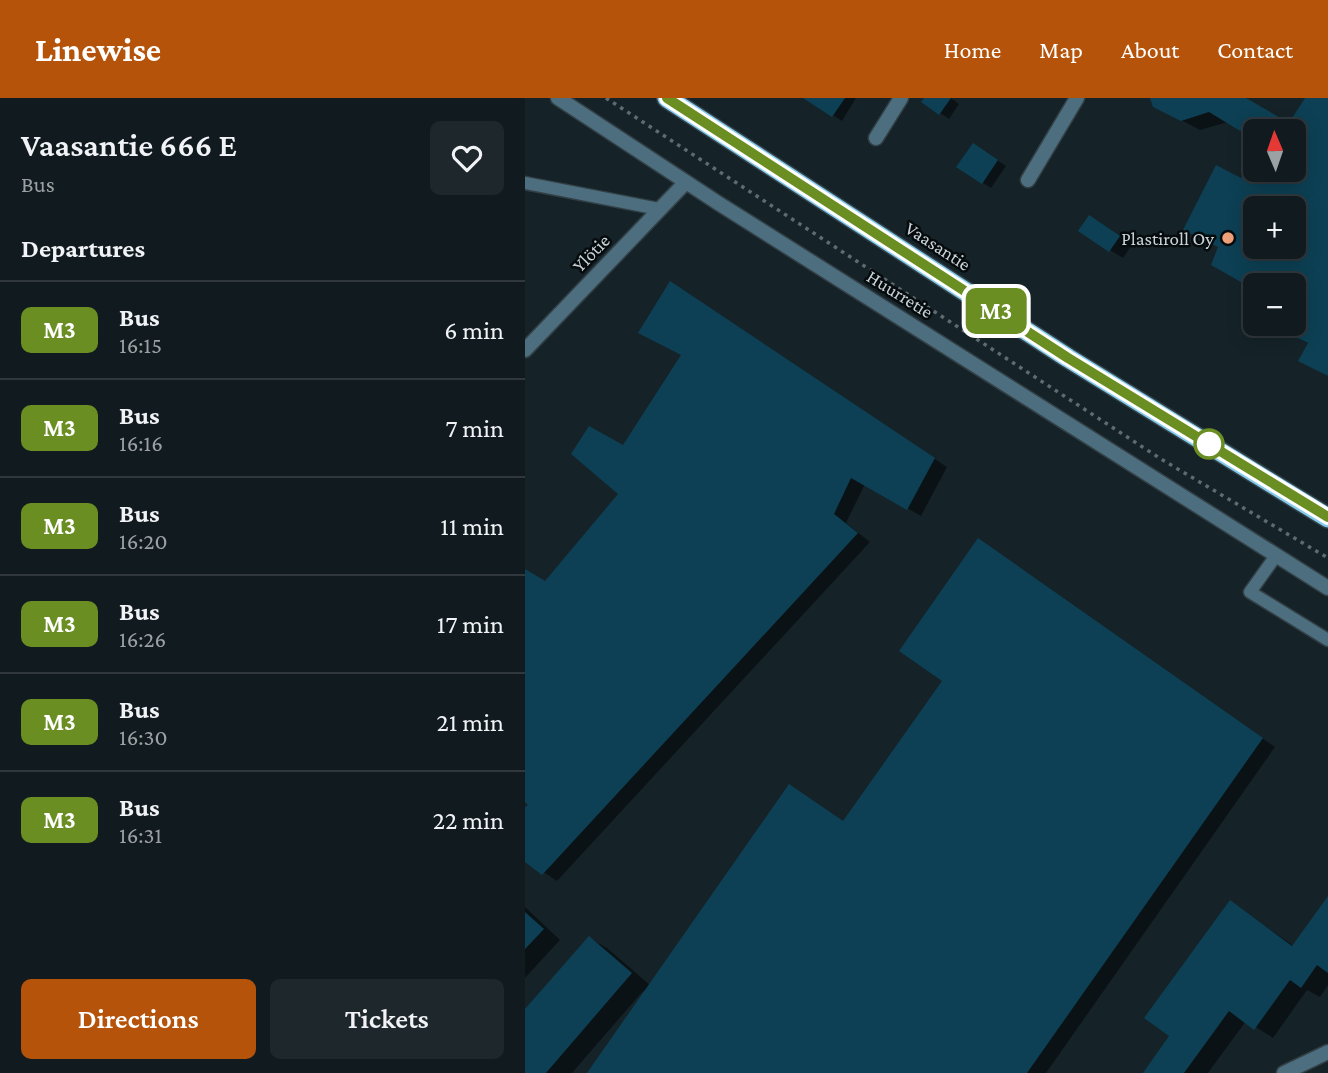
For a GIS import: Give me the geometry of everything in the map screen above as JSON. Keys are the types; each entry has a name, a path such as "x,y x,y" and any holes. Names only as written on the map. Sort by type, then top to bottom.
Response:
{"highway":[{"name":"Vaasantie","path":"667,98 1068,358 1328,517"}],"street":[{"name":"Huurretie","path":"558,98 686,182 1328,588"},
{"path":"876,138 901,98"},
{"path":"1028,180 1077,98"},
{"name":"Ylötie","path":"525,350 686,182"},
{"path":"1284,1073 1328,1052"}],"lane":[{"path":"525,183 659,209"},
{"path":"1275,556 1249,592 1328,640"}],"path":[{"path":"606,98 1161,459 1328,558"}],"building":[{"path":"803,98 845,98 832,117"},
{"path":"924,98 951,98 939,115 921,102"},
{"name":"Plastiroll Oy","path":"1150,98 1246,98 1282,119 1243,119 1243,133 1209,112 1181,121 1153,107"},
{"name":"Plastiroll Oy","path":"1305,98 1328,98 1328,376 1298,361 1308,343 1293,336 1306,336 1306,273 1243,273 1243,283 1211,265 1218,247 1183,230 1216,165 1241,178 1243,174 1243,182 1306,182 1306,119 1292,119"},
{"path":"973,143 998,160 982,184 956,167"},
{"path":"1089,215 1120,236 1109,252 1078,231"},
{"path":"670,281 935,458 907,510 851,478 834,514 858,533 542,875 525,862 525,807 528,805 525,802 525,569 545,581 618,494 571,454 589,426 623,445 681,355 638,333"},
{"path":"978,538 1263,738 1027,1073 587,1073 789,784 843,821 942,681 899,651"},
{"path":"1328,896 1328,973 1317,965 1301,988 1290,980 1254,1030 1229,1011 1184,1073 1143,1073 1169,1036 1144,1018 1230,900 1292,946"},
{"path":"525,912 544,929 525,949"},
{"path":"589,936 632,973 546,1073 525,1073 525,1009"}],"bus line":[{"name":"M3","path":"667,98 1068,358 1328,517"}],"place":[{"name":"Plastiroll Oy","path":"1228,238"}]}
